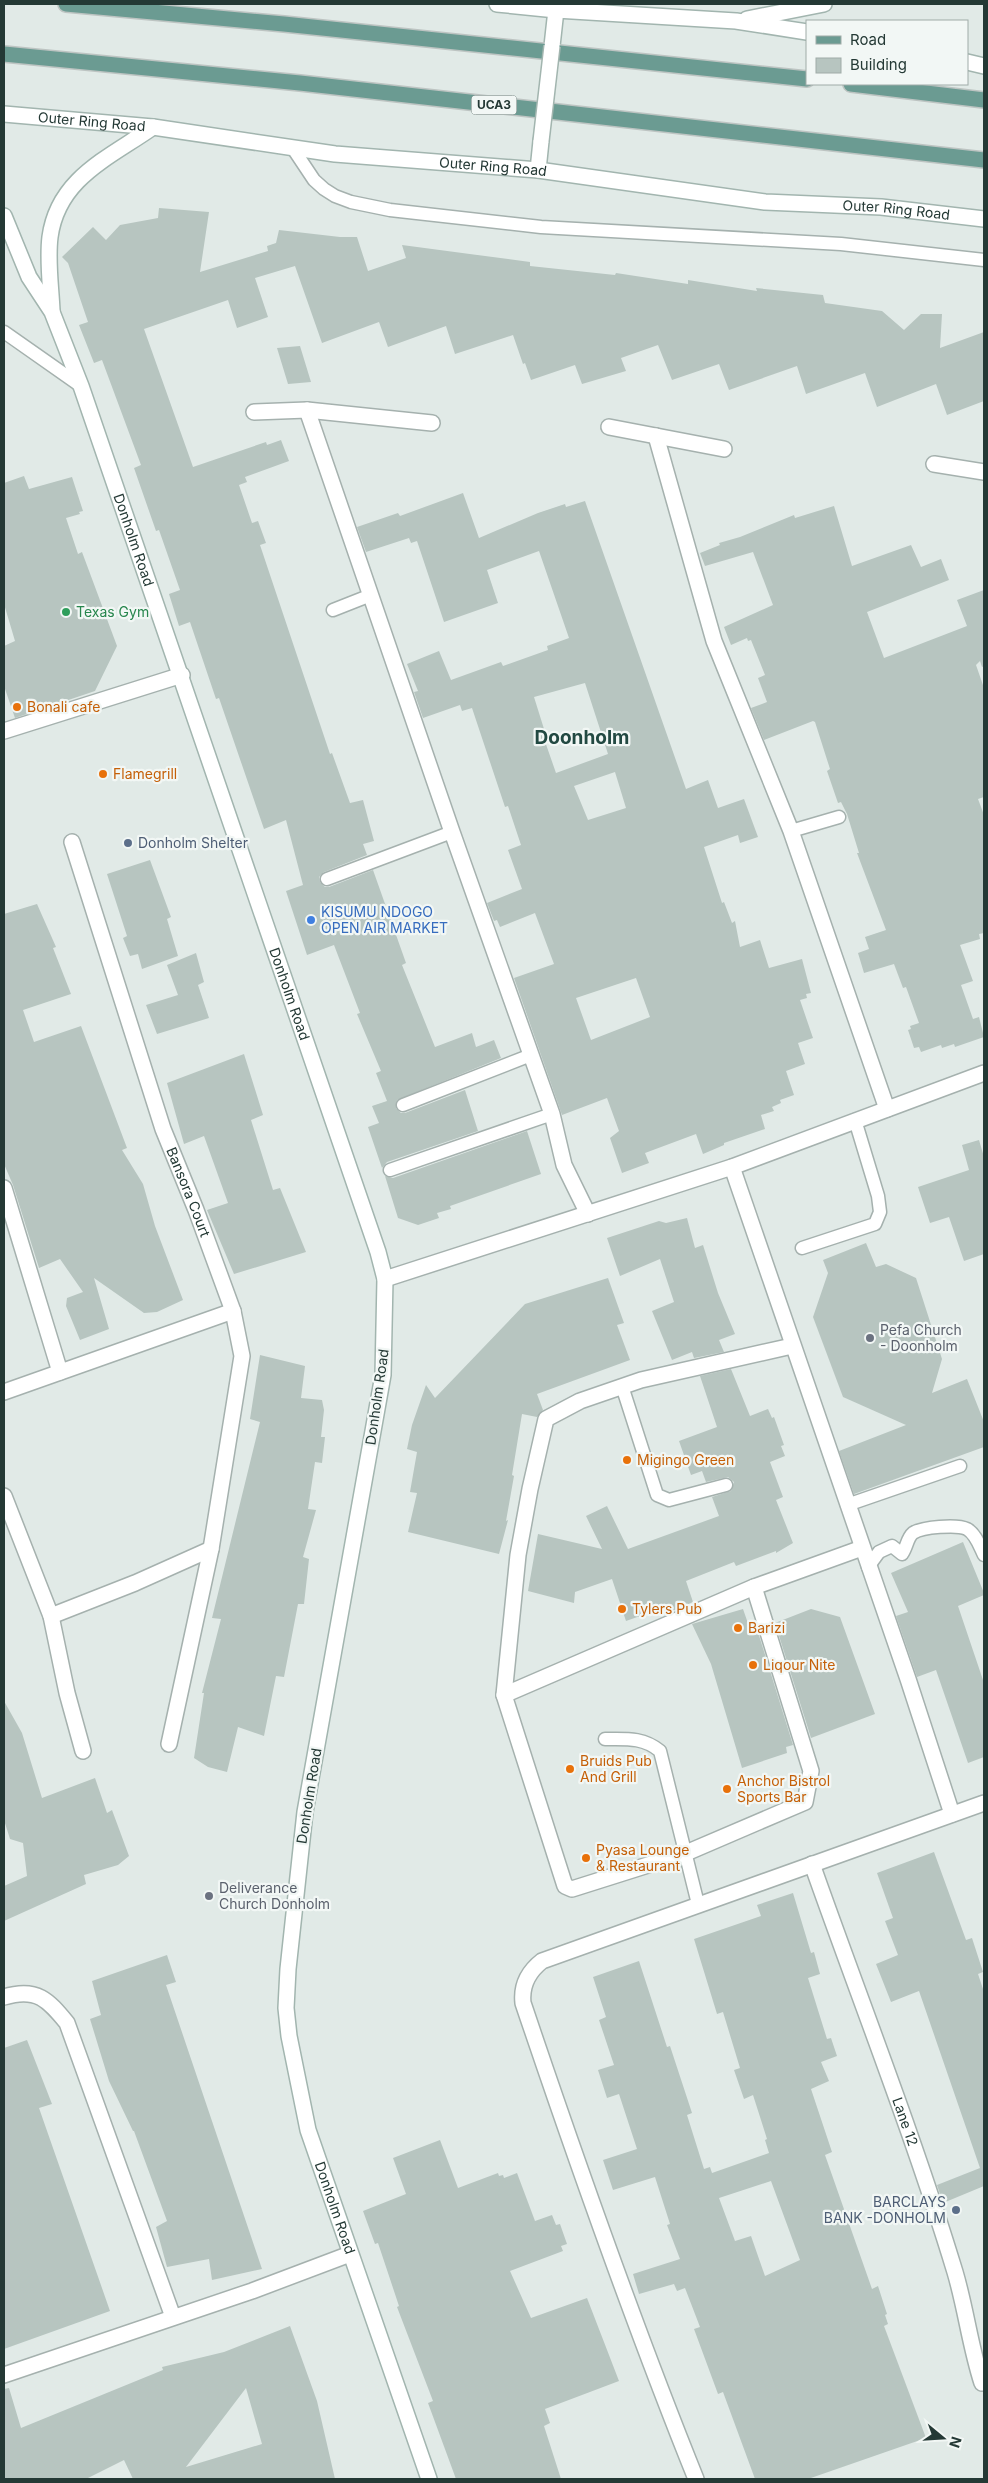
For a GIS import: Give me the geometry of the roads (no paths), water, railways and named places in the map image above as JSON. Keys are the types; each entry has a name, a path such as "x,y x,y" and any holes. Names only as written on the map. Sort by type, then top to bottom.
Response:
{"main road":[{"path":"66,4 284,24 806,79"},
{"name":"UCA3","path":"4,54 300,84 984,160"},
{"path":"859,85 984,100"}],"street":[{"path":"497,4 556,10 736,21 806,32"},
{"path":"736,21 824,4"},
{"path":"538,170 556,10"},
{"path":"968,62 984,66"},
{"name":"Outer Ring Road","path":"4,114 153,127 335,154 538,170 765,202 881,207 984,219"},
{"path":"52,312 50,240 54,216 64,195 88,170 153,127"},
{"path":"4,216 29,277 52,312"},
{"name":"Donholm Road","path":"52,312 81,386 125,518 182,675 376,1244 385,1279 383,1375 305,1812 290,1943 286,2008 296,2081 308,2130 428,2479"},
{"path":"254,412 307,410 432,424"},
{"path":"307,410 452,832 552,1114 564,1165 588,1214"},
{"path":"609,427 724,449"},
{"path":"656,436 714,641 791,830 887,1109"},
{"path":"934,464 984,472"},
{"path":"4,732 182,675"},
{"name":"Bansora Court","path":"72,842 163,1129 196,1210 233,1311 242,1356 211,1549 169,1744"},
{"path":"385,1279 732,1167 984,1073"},
{"path":"732,1167 908,1679 952,1814"},
{"path":"4,1190 60,1372"},
{"path":"4,1392 233,1311"},
{"path":"754,1587 811,1771 805,1802 686,1853 572,1890 565,1886 504,1695 518,1555 530,1488 546,1419 580,1401 622,1386 792,1346"},
{"path":"4,1496 51,1616 67,1693 83,1751"},
{"path":"504,1695 754,1587 862,1548"},
{"path":"51,1616 135,1583 211,1549"},
{"path":"696,2479 667,2407 587,2190 523,2003 522,1992 532,1968 542,1960 984,1802"},
{"name":"Lane 12","path":"812,1864 897,2098 956,2273 969,2324 972,2353 982,2383"},
{"path":"4,1997 28,1994 44,1998 67,2024 172,2317"},
{"path":"4,2374 252,2291 350,2254"}],"lane":[{"path":"292,147 314,180 324,190 351,202 390,210 541,227 842,244 984,260"},
{"path":"4,332 81,386"},
{"path":"333,610 371,595"},
{"path":"791,830 839,817"},
{"path":"326,879 452,832"},
{"path":"403,1104 531,1056"},
{"path":"390,1170 552,1114"},
{"path":"802,1248 875,1224 880,1212 878,1196 855,1120"},
{"path":"622,1386 657,1495 669,1500 726,1485"},
{"path":"847,1504 960,1466"},
{"path":"868,1567 879,1552 892,1546 902,1554 909,1538 923,1528 957,1527 967,1530 975,1538 984,1555"},
{"path":"605,1739 635,1739 650,1743 660,1751 698,1904"}],"place":[{"name":"Texas Gym","path":"66,612"},
{"name":"Bonali cafe","path":"17,707"},
{"name":"Flamegrill","path":"103,774"},
{"name":"Donholm Shelter","path":"128,843"},
{"name":"KISUMU NDOGO OPEN AIR MARKET","path":"311,920"},
{"name":"Pefa Church - Doonholm","path":"870,1338"},
{"name":"Migingo Green","path":"627,1460"},
{"name":"Tylers Pub","path":"622,1609"},
{"name":"Barizi","path":"738,1628"},
{"name":"Liqour Nite","path":"753,1665"},
{"name":"Bruids Pub And Grill","path":"570,1769"},
{"name":"Anchor Bistrol Sports Bar","path":"727,1789"},
{"name":"Pyasa Lounge & Restaurant","path":"586,1858"},
{"name":"Deliverance Church Donholm","path":"209,1896"},
{"name":"BARCLAYS BANK -DONHOLM","path":"956,2210"}],"district":[{"name":"Doonholm","path":"582,737"}]}
